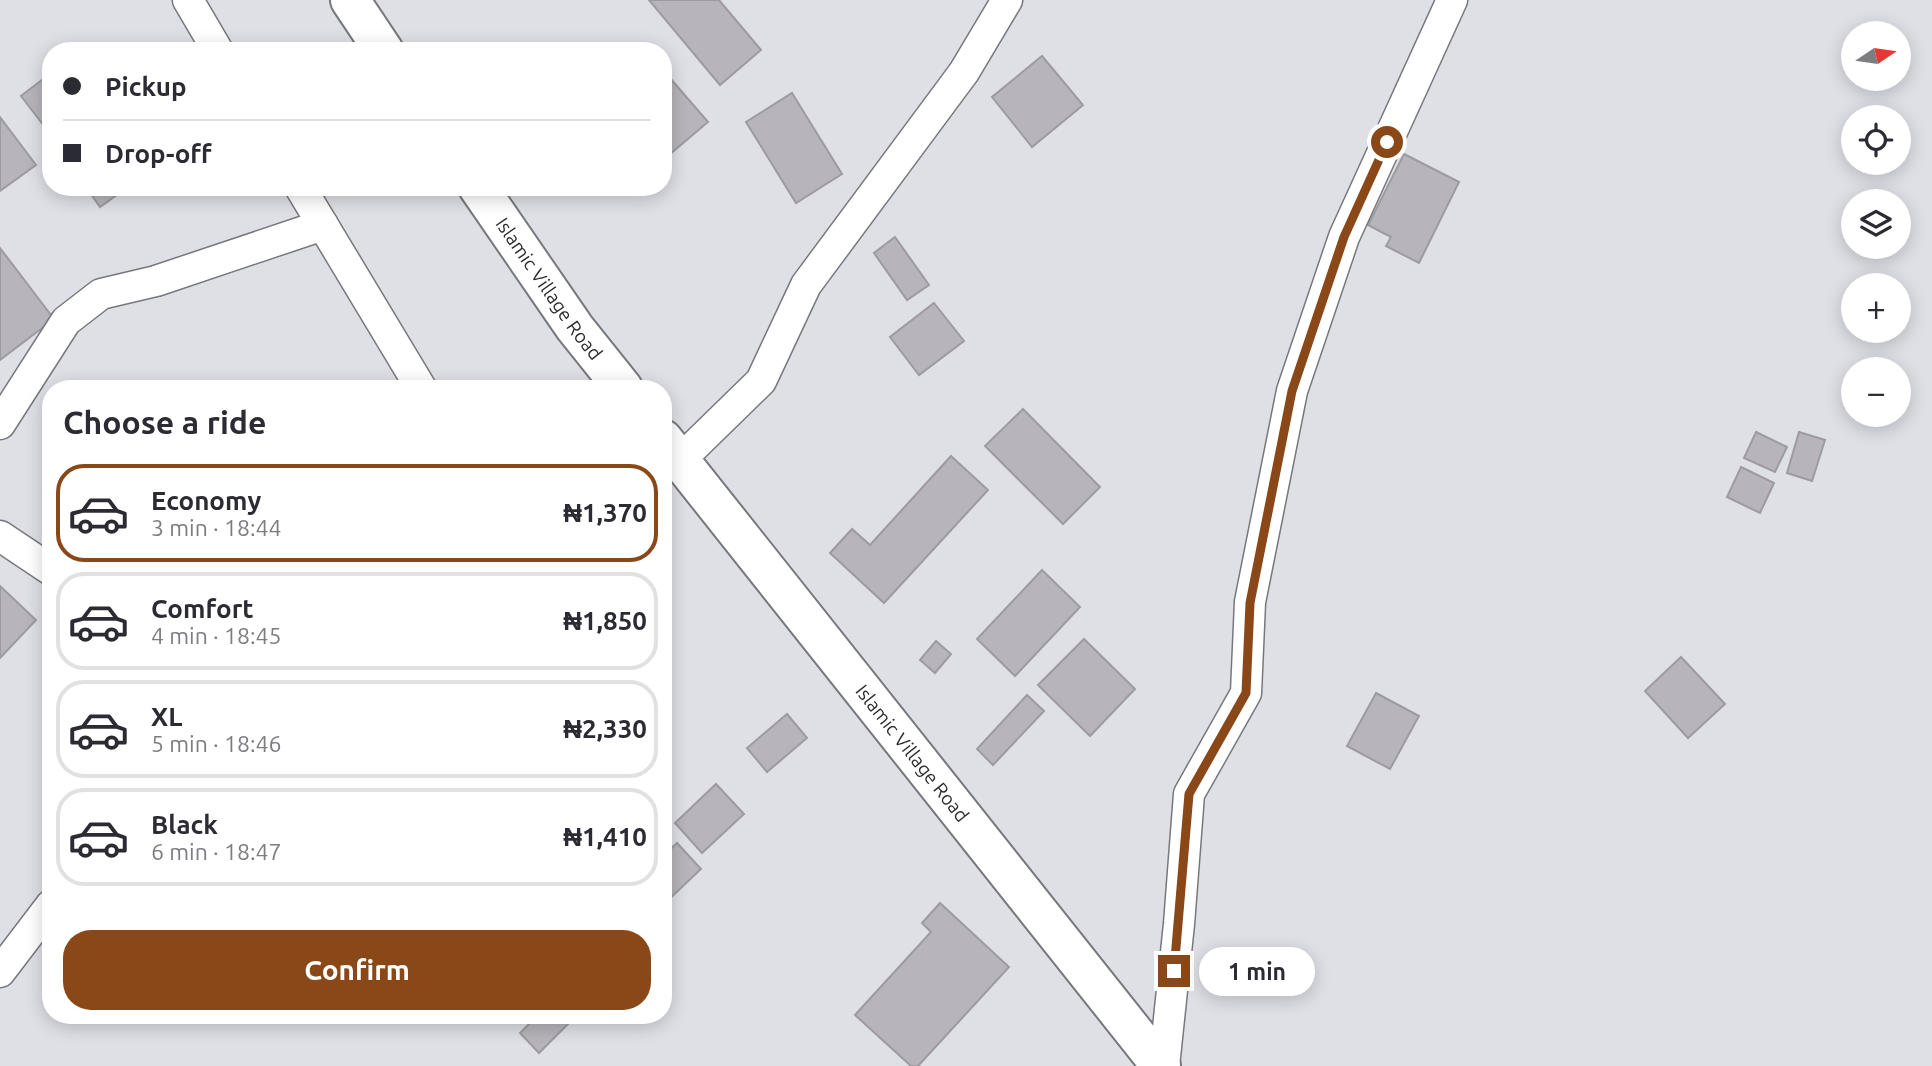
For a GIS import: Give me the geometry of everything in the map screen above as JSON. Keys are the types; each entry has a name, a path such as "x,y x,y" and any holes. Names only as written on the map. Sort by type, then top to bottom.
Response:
{"street":[{"path":"188,0 213,42"},
{"path":"349,0 378,42"},
{"path":"672,452 761,381 806,285 964,72 1007,0"},
{"path":"1163,1066 1179,924 1189,794 1246,693 1250,603 1292,391 1344,237 1452,0"},
{"path":"305,196 416,380"},
{"name":"Islamic Village Road","path":"484,196 575,328 617,380"},
{"path":"0,424 66,321 101,294 156,281 323,225"},
{"name":"Islamic Village Road","path":"672,458 1163,1066"},
{"path":"0,536 42,564"},
{"path":"0,972 42,917"}],"building":[{"path":"649,0 719,0 761,50 720,85"},
{"path":"1042,56 1083,105 1032,147 992,97"},
{"path":"42,80 42,123 21,96"},
{"path":"672,80 708,122 672,152"},
{"path":"792,93 842,174 796,203 746,122"},
{"path":"0,117 36,165 0,191"},
{"path":"1404,154 1459,182 1419,263 1386,246 1391,237 1368,225"},
{"path":"92,196 115,196 100,207"},
{"path":"895,237 929,285 907,300 874,253"},
{"path":"0,248 54,319 0,360"},
{"path":"934,303 964,341 919,375 890,337"},
{"path":"1023,409 1100,487 1063,524 985,446"},
{"path":"1756,432 1787,447 1775,472 1744,458"},
{"path":"1799,432 1825,440 1812,481 1787,473"},
{"path":"951,456 988,490 884,603 830,553 852,529 870,545"},
{"path":"1741,467 1774,483 1760,513 1727,497"},
{"path":"1042,570 1080,607 1015,676 977,639"},
{"path":"0,586 36,620 0,658"},
{"path":"1084,639 1135,689 1090,736 1038,685"},
{"path":"936,641 951,654 935,673 920,660"},
{"path":"1681,657 1725,704 1688,738 1645,691"},
{"path":"1376,693 1419,716 1390,769 1347,746"},
{"path":"1027,695 1044,711 993,765 977,749"},
{"path":"787,714 807,738 767,772 747,748"},
{"path":"716,784 744,814 702,853 675,823"},
{"path":"677,843 701,869 672,896 672,848"},
{"path":"940,903 1009,967 918,1066 911,1066 855,1015 931,932 922,923"},
{"path":"529,1024 568,1024 539,1053 520,1033"}],"route":[{"path":"1174,971 1189,794 1246,693 1250,603 1292,391 1344,237 1387,142"}]}
